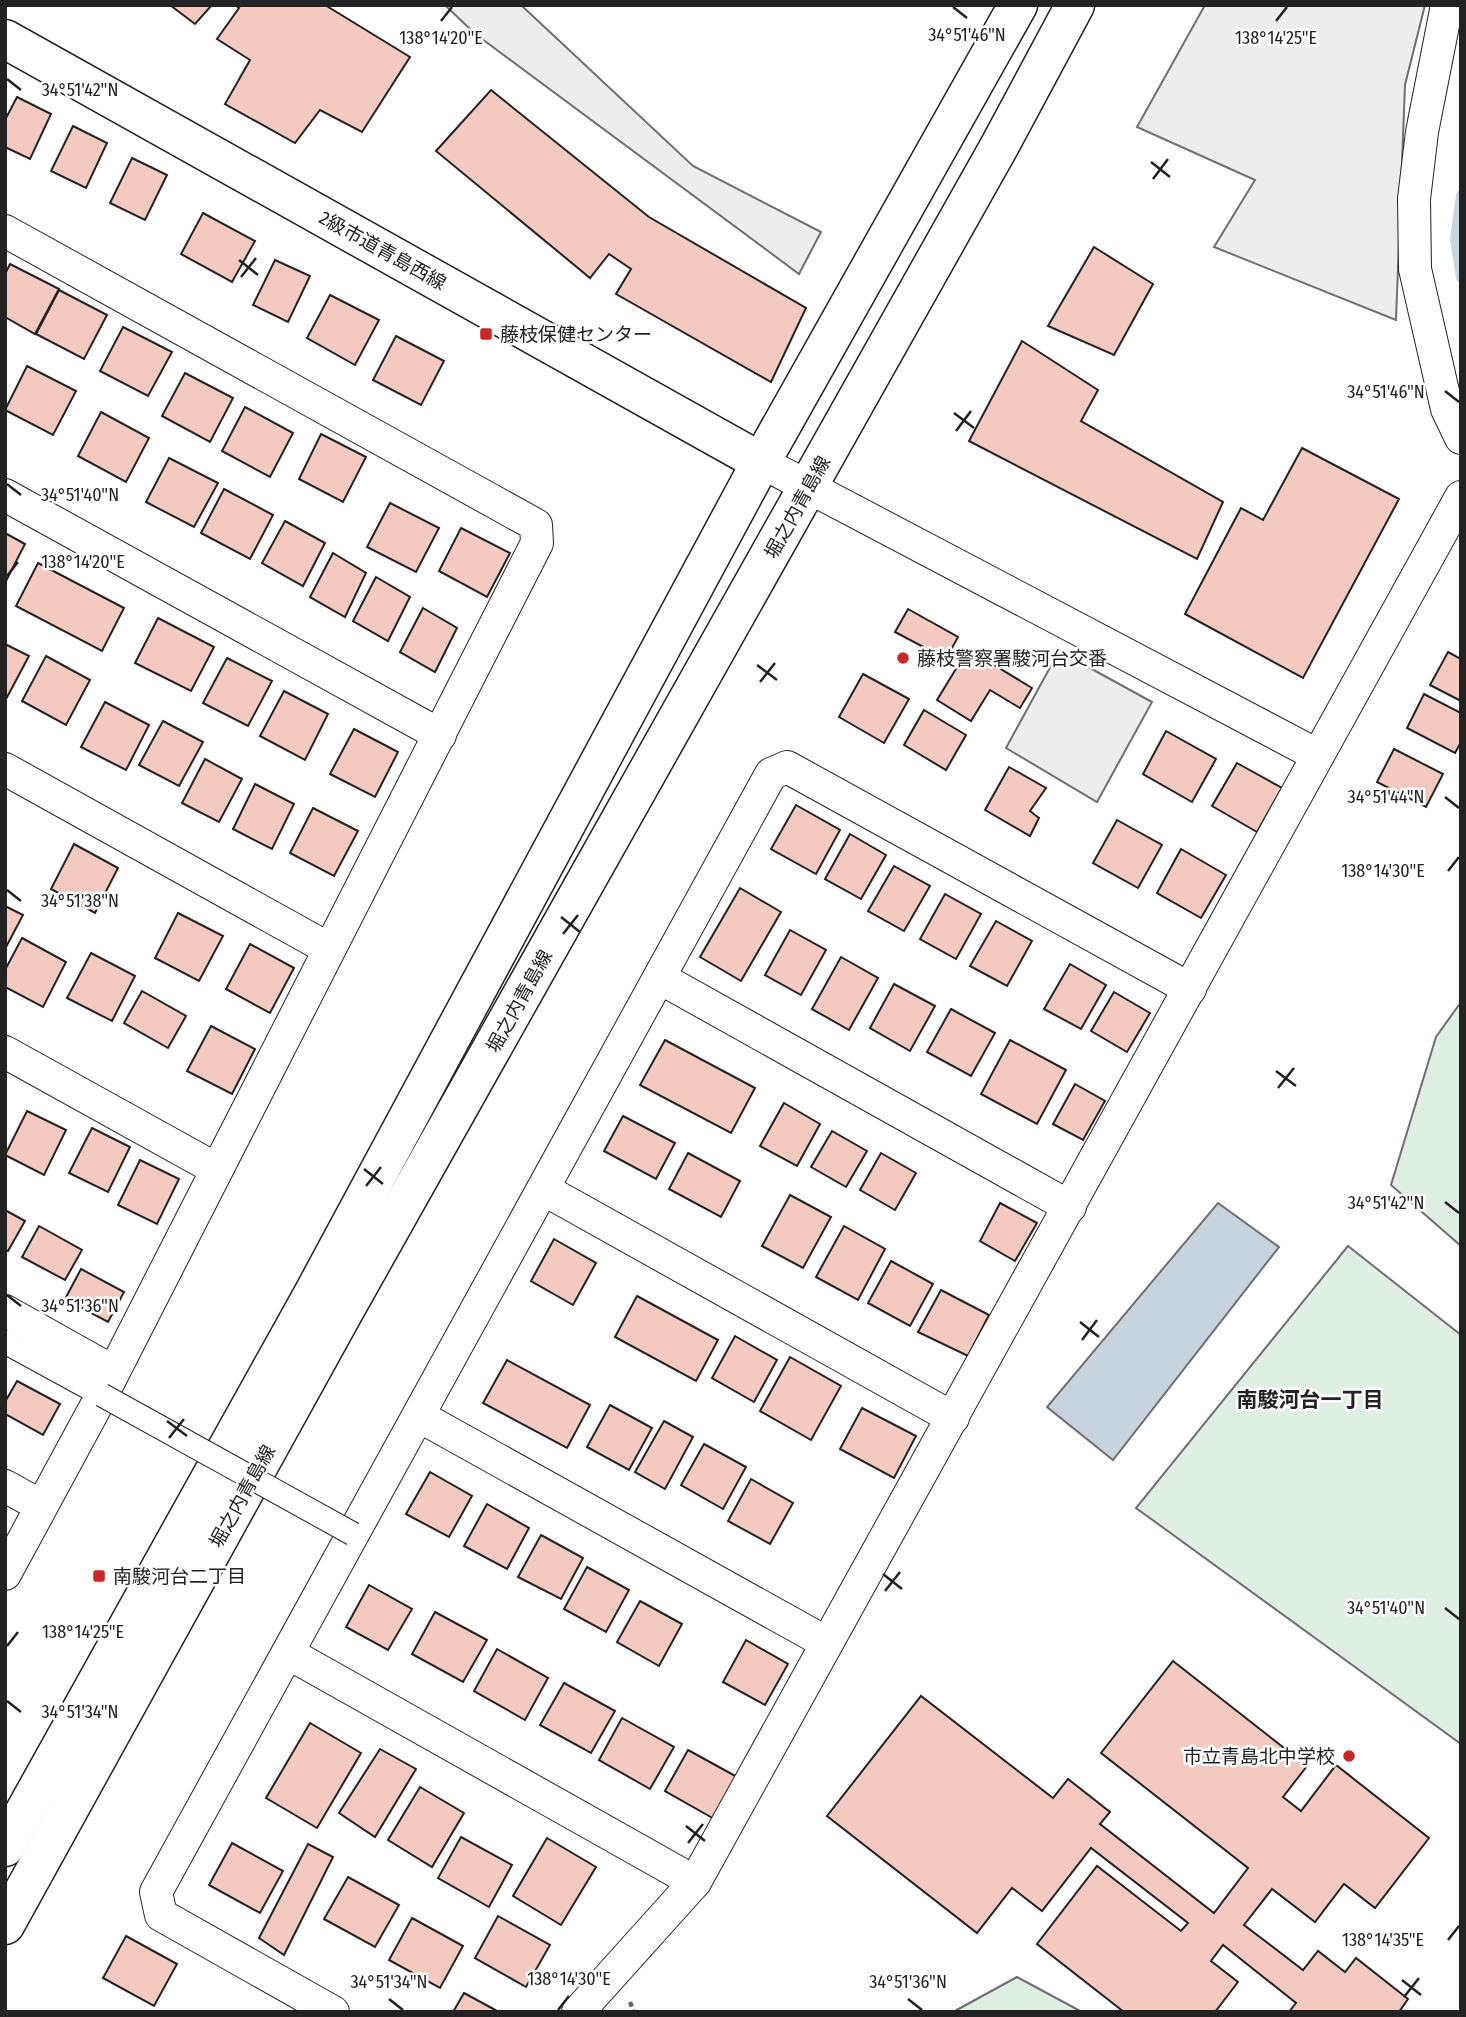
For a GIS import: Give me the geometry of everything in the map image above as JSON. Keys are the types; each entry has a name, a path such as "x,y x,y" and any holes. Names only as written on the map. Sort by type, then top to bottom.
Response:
{"main road":[{"name":"堀之内青島線","path":"5,1847 312,1296 761,462 1018,5"},
{"name":"堀之内青島線","path":"5,1925 343,1313 1000,145 1075,5"},
{"name":"2級市道青島西線","path":"5,39 761,462"}],"street":[{"path":"1447,5 1422,132 1414,199 1415,269 1447,409 1461,438"},
{"path":"5,231 536,525 537,543 107,1383 5,1574"},
{"path":"761,462 1317,755"},
{"path":"5,495 440,735"},
{"path":"578,2012 695,1882 1461,497"},
{"path":"333,2012 162,1915 156,1892 771,774 787,767 1189,989"},
{"path":"5,769 329,949"},
{"path":"660,978 1070,1206"},
{"path":"5,1052 216,1169"},
{"path":"543,1189 953,1418"},
{"path":"5,1311 107,1383 353,1534"},
{"path":"5,1342 107,1383"},
{"path":"419,1416 827,1643"},
{"path":"5,1486 41,1506"},
{"path":"288,1653 695,1882"}],"green space":[{"path":"1461,1002 1461,1246 1391,1185 1436,1037"},
{"path":"1348,1246 1461,1335 1461,1744 1136,1508"},
{"path":"1017,1977 1082,2012 953,2012"}],"shaded area":[{"path":"445,5 521,5 693,166 821,232 799,274 474,33"},
{"path":"1205,5 1425,5 1405,85 1396,320 1214,247 1255,180 1137,127"},
{"path":"1059,651 1152,702 1097,802 1006,748"},
{"path":"1218,1203 1279,1247 1113,1460 1047,1407"}],"building":[{"path":"170,5 212,5 195,24"},
{"path":"235,5 325,5 410,57 362,132 320,110 295,143 225,104 250,60 217,39 239,8"},
{"path":"491,90 649,217 806,308 771,382 616,294 631,269 609,254 590,278 436,151"},
{"path":"17,97 51,114 30,159 5,147 5,120"},
{"path":"73,126 107,143 86,188 51,171"},
{"path":"132,158 167,175 145,220 110,203"},
{"path":"203,213 255,241 232,282 181,254"},
{"path":"1094,247 1153,284 1114,355 1048,326"},
{"path":"275,260 310,276 288,322 253,305"},
{"path":"10,264 59,289 35,334 5,317 5,274"},
{"path":"59,290 107,315 84,359 36,334"},
{"path":"330,295 379,320 355,365 307,338"},
{"path":"123,327 172,352 148,396 100,371"},
{"path":"396,336 444,361 421,405 373,380"},
{"path":"1022,341 1098,390 1081,421 1223,502 1197,559 969,441"},
{"path":"27,366 76,391 53,435 5,410"},
{"path":"185,373 233,398 210,442 162,416"},
{"path":"245,407 293,433 270,477 222,451"},
{"path":"101,412 149,438 126,482 78,456"},
{"path":"321,434 366,457 343,502 299,479"},
{"path":"1302,448 1399,499 1303,678 1185,614 1241,508 1263,520"},
{"path":"169,458 218,483 194,527 146,502"},
{"path":"224,489 273,515 250,559 201,533"},
{"path":"390,503 439,528 416,572 367,547"},
{"path":"285,521 325,543 303,586 262,563"},
{"path":"461,528 510,553 487,597 439,571"},
{"path":"5,533 25,544 5,583"},
{"path":"333,553 366,573 345,617 310,597"},
{"path":"38,563 124,608 102,651 16,606"},
{"path":"376,577 410,597 388,641 353,621"},
{"path":"423,608 457,628 435,672 400,652"},
{"path":"908,609 958,637 946,659 895,632"},
{"path":"158,618 214,647 191,691 135,663"},
{"path":"5,644 29,656 5,701"},
{"path":"968,649 1032,688 1020,708 990,690 971,721 937,700"},
{"path":"1448,652 1461,659 1461,701 1430,685"},
{"path":"46,656 90,680 66,725 22,701"},
{"path":"227,658 272,681 248,726 203,703"},
{"path":"863,674 909,699 884,743 839,717"},
{"path":"284,691 328,714 305,760 260,736"},
{"path":"1424,694 1461,713 1461,742 1455,753 1407,728"},
{"path":"105,702 149,725 126,770 81,747"},
{"path":"924,710 966,735 946,770 904,745"},
{"path":"163,721 203,742 179,786 139,765"},
{"path":"354,729 398,752 375,797 330,774"},
{"path":"1166,731 1216,759 1192,802 1143,774"},
{"path":"1394,749 1443,774 1426,807 1377,782"},
{"path":"205,759 242,779 219,822 182,803"},
{"path":"1237,763 1282,788 1257,832 1212,806"},
{"path":"1009,767 1046,788 1030,811 1039,818 1030,836 985,810"},
{"path":"255,784 294,804 272,849 233,829"},
{"path":"796,805 840,830 816,874 771,849"},
{"path":"313,808 358,831 334,876 290,853"},
{"path":"1117,820 1162,845 1138,888 1093,863"},
{"path":"850,834 886,855 861,899 825,879"},
{"path":"74,844 118,868 95,913 51,889"},
{"path":"1181,849 1226,875 1201,918 1157,893"},
{"path":"894,866 930,886 904,931 868,911"},
{"path":"740,888 781,912 741,981 700,957"},
{"path":"945,894 981,914 956,959 920,939"},
{"path":"5,906 23,915 5,949"},
{"path":"178,913 223,936 199,981 155,958"},
{"path":"996,921 1032,941 1007,986 970,966"},
{"path":"790,930 826,950 801,995 765,975"},
{"path":"22,938 66,962 43,1007 5,987 5,970"},
{"path":"250,944 294,968 270,1013 226,989"},
{"path":"91,953 135,976 112,1021 67,998"},
{"path":"841,957 878,978 849,1030 812,1009"},
{"path":"1070,964 1106,985 1081,1029 1044,1009"},
{"path":"894,984 935,1006 910,1051 870,1028"},
{"path":"142,991 186,1016 168,1048 124,1023"},
{"path":"1114,992 1150,1013 1127,1052 1091,1031"},
{"path":"951,1009 995,1033 971,1076 927,1052"},
{"path":"211,1026 255,1049 232,1094 187,1071"},
{"path":"665,1040 755,1088 731,1133 640,1085"},
{"path":"1010,1040 1066,1070 1037,1124 981,1094"},
{"path":"1075,1084 1105,1101 1083,1140 1053,1124"},
{"path":"784,1103 820,1124 797,1166 760,1146"},
{"path":"27,1111 66,1130 44,1175 5,1155"},
{"path":"623,1116 675,1143 656,1179 604,1151"},
{"path":"92,1128 130,1147 108,1192 69,1173"},
{"path":"832,1131 867,1151 846,1187 811,1167"},
{"path":"688,1153 740,1181 721,1217 669,1189"},
{"path":"881,1153 916,1173 895,1210 860,1190"},
{"path":"140,1160 179,1179 157,1224 118,1205"},
{"path":"790,1195 831,1217 803,1268 762,1246"},
{"path":"1000,1203 1037,1223 1015,1261 980,1241"},
{"path":"5,1210 25,1221 8,1251 5,1250"},
{"path":"39,1226 82,1250 65,1280 22,1257"},
{"path":"844,1226 885,1249 858,1300 816,1277"},
{"path":"554,1239 596,1263 573,1305 531,1281"},
{"path":"891,1261 933,1284 910,1326 868,1303"},
{"path":"81,1269 124,1292 108,1322 65,1299"},
{"path":"941,1290 989,1315 968,1356 918,1332"},
{"path":"637,1296 718,1340 696,1381 615,1337"},
{"path":"735,1336 777,1360 754,1402 712,1378"},
{"path":"790,1357 841,1386 811,1440 760,1411"},
{"path":"507,1360 590,1405 567,1448 483,1403"},
{"path":"17,1381 60,1404 43,1435 5,1414 5,1402"},
{"path":"610,1405 652,1428 629,1470 587,1447"},
{"path":"862,1408 916,1436 894,1478 840,1449"},
{"path":"664,1421 693,1437 665,1489 635,1472"},
{"path":"704,1444 746,1467 723,1509 681,1485"},
{"path":"430,1472 472,1496 449,1537 406,1514"},
{"path":"751,1479 793,1503 770,1544 728,1521"},
{"path":"487,1504 529,1528 507,1569 464,1546"},
{"path":"541,1535 583,1558 561,1599 518,1577"},
{"path":"587,1567 629,1590 606,1632 564,1609"},
{"path":"369,1585 412,1609 388,1650 346,1627"},
{"path":"640,1601 682,1624 659,1666 617,1642"},
{"path":"435,1612 487,1640 463,1682 412,1654"},
{"path":"746,1640 788,1664 765,1705 723,1682"},
{"path":"497,1649 548,1678 525,1720 474,1691"},
{"path":"1173,1661 1307,1766 1283,1797 1301,1811 1336,1765 1429,1838 1375,1908 1344,1884 1315,1922 1272,1889 1244,1925 1303,1970 1318,1951 1345,1972 1356,1958 1408,1999 1399,2012 1289,2012 1296,2003 1223,1945 1211,1961 1238,1982 1215,2012 1124,2012 1037,1944 1097,1866 1181,1931 1188,1923 1091,1848 1042,1911 1012,1888 977,1933 827,1816 921,1696 1053,1798 1068,1779 1110,1812 1100,1824 1214,1913 1248,1868 1101,1753"},
{"path":"564,1683 615,1711 591,1753 540,1725"},
{"path":"622,1718 674,1747 650,1789 599,1760"},
{"path":"310,1723 361,1753 317,1828 266,1798"},
{"path":"380,1749 416,1769 375,1837 339,1813"},
{"path":"688,1750 739,1778 716,1820 665,1791"},
{"path":"420,1787 464,1813 432,1867 388,1840"},
{"path":"461,1837 512,1865 489,1907 438,1878"},
{"path":"547,1838 596,1867 561,1925 513,1896"},
{"path":"232,1843 283,1871 260,1913 209,1885"},
{"path":"308,1844 333,1857 284,1955 259,1938"},
{"path":"348,1877 399,1905 375,1947 324,1919"},
{"path":"498,1916 550,1945 526,1987 475,1958"},
{"path":"412,1918 463,1946 440,1988 389,1960"},
{"path":"126,1936 177,1964 154,2006 103,1978"},
{"path":"464,1993 499,2012 453,2012"}],"waterway":[{"path":"1461,195 1455,239 1461,278"}],"place":[{"name":"藤枝保健センター","path":"486,334"},
{"name":"藤枝警察署駿河台交番","path":"903,658"},
{"name":"南駿河台二丁目","path":"99,1576"},
{"name":"市立青島北中学校","path":"1349,1756"}],"district":[{"name":"南駿河台一丁目","path":"1310,1400"}]}
